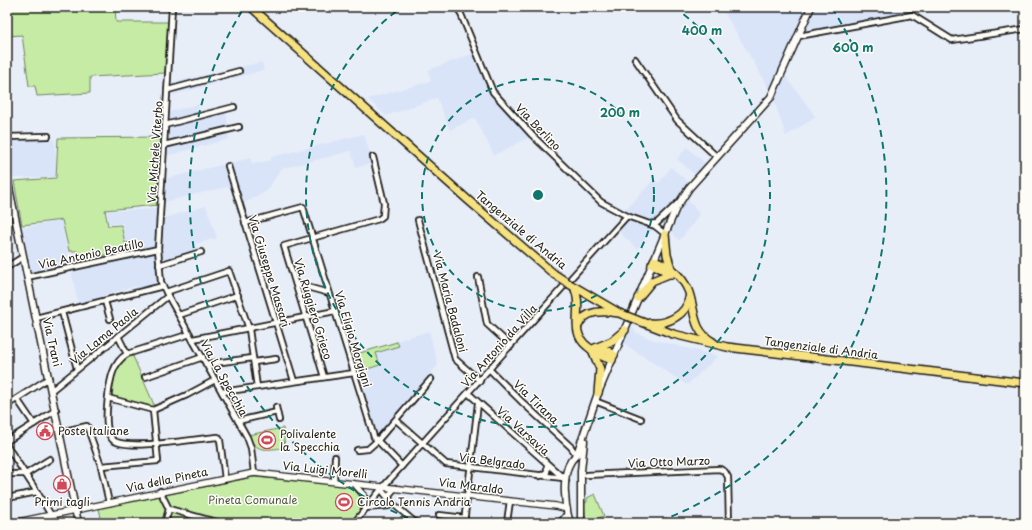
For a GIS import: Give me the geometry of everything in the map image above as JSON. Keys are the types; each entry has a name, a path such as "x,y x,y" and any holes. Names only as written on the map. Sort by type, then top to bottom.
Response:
{"main road":[{"name":"Tangenziale di Andria","path":"251,7 468,200 554,274 619,313 673,334 727,347 1025,383"},
{"path":"570,522 566,500 566,481 568,470 585,431 598,392 665,234 681,200 771,97 811,7"},
{"name":"Via Trani","path":"7,178 52,390 78,523"},
{"path":"665,234 670,271"},
{"path":"653,262 670,271 680,279 687,288 696,322 703,335 714,342 727,347"},
{"path":"638,298 652,280 670,271"},
{"path":"574,287 579,299 577,330 580,340 592,349 608,351 613,358"},
{"path":"642,322 660,323 673,318 686,306 689,296"},
{"path":"577,330 581,321 590,314 601,311 619,313"},
{"path":"592,349 612,341 625,330"},
{"path":"592,349 600,369 598,392"},
{"path":"581,523 585,431"},
{"path":"568,470 576,461 582,473"}],"street":[{"name":"Via Michele Viterbo","path":"167,294 163,286 158,249 172,7"},
{"name":"Via Berlino","path":"458,7 493,92 532,135 601,202 627,216 648,224 665,234"},
{"path":"799,36 912,15 952,40 1025,29"},
{"path":"635,59 677,120 718,157"},
{"path":"168,90 239,71"},
{"path":"165,124 234,107"},
{"path":"164,145 239,127"},
{"path":"7,138 48,136"},
{"path":"312,238 379,219 384,216 384,203 373,157"},
{"name":"Via Giuseppe Massari","path":"228,166 294,381"},
{"path":"648,224 657,223 681,200"},
{"name":"Via Eligio Morgigni","path":"245,223 303,207 374,437 402,466"},
{"name":"Via Antonio da Villa","path":"354,523 382,487 490,370 627,216"},
{"name":"Via Maria Badaloni","path":"418,220 455,359 480,381"},
{"name":"Via Ruggiero Grieco","path":"312,238 284,246 324,377"},
{"name":"Via Antonio Beatillo","path":"27,277 158,249"},
{"path":"159,265 201,252"},
{"path":"7,267 23,257"},
{"path":"167,294 229,271 248,329 257,387"},
{"path":"478,277 486,324 510,346"},
{"path":"296,284 329,293"},
{"path":"36,318 163,286"},
{"name":"Via La Specchia","path":"167,294 238,421 251,448 254,473"},
{"name":"Via Lama Paola","path":"52,390 167,294"},
{"path":"179,315 238,295"},
{"path":"105,301 110,319"},
{"path":"193,340 335,311"},
{"path":"62,312 77,369"},
{"path":"190,334 121,357 114,368 108,398 107,421 111,439 121,445 157,444 218,438 224,479"},
{"path":"118,336 127,354"},
{"path":"145,377 203,358"},
{"path":"206,364 276,359"},
{"name":"Via Tirana","path":"490,370 571,447"},
{"path":"222,392 354,373"},
{"path":"7,405 49,378"},
{"path":"357,450 368,449 378,441 431,379"},
{"path":"108,398 154,410 187,396 215,380"},
{"name":"Via Varsavia","path":"468,393 547,465 562,476 568,470"},
{"path":"17,399 34,424"},
{"path":"595,401 641,419"},
{"path":"439,515 465,521 478,403"},
{"path":"7,441 56,410"},
{"path":"101,466 158,461 154,410"},
{"path":"238,421 277,410 279,420"},
{"name":"Via Belgrado","path":"396,420 446,464 563,478 566,481"},
{"path":"60,432 87,426 101,466 109,503"},
{"path":"574,458 575,453 571,447 578,446 582,438"},
{"path":"7,446 51,514"},
{"path":"334,481 335,457"},
{"path":"7,474 26,474 50,459"},
{"path":"540,476 547,472 547,465"},
{"name":"Via Otto Marzo","path":"582,473 720,469 728,477 730,523"},
{"name":"Via della Pineta","path":"13,523 160,491 254,473 264,474"},
{"name":"Via Luigi Morelli","path":"264,474 382,487"},
{"path":"353,483 364,495 365,508 389,506 391,502"},
{"path":"382,487 391,502 416,523"},
{"name":"Via Maraldo","path":"382,487 556,506 567,512"},
{"path":"391,502 389,495 395,488"},
{"path":"160,491 169,509 165,523"},
{"path":"7,498 37,492"},
{"path":"556,506 563,504 566,500"},
{"path":"507,522 510,501"},
{"path":"169,509 219,523"},
{"path":"561,522 567,512"},
{"path":"7,513 9,523"},
{"path":"561,522 570,522"}],"shaded area":[{"path":"721,7 906,7 913,19 800,38 785,75 816,117 786,136 771,92"},
{"path":"472,54 490,92 530,137 494,155 475,118 450,130 437,98 386,116 368,99 431,81 428,70"},
{"path":"262,62 264,70 169,96 170,83"},
{"path":"199,104 199,114 235,105 236,109 226,112 228,125 240,124 241,129 228,132 229,139 166,156 168,112"},
{"path":"364,134 373,163 356,168 351,151 281,169 267,191 241,205 230,163 251,158 252,164 271,160 271,157"},
{"path":"55,140 56,177 12,178 7,154 7,141"},
{"path":"687,147 706,164 696,176 677,159"},
{"path":"225,164 231,186 164,202 164,218 206,206 217,238 195,244 197,250 155,262 159,284 138,288 136,286 101,296 102,299 78,305 71,269 79,267 79,270 128,260 122,223 109,225 107,211 157,209 164,179"},
{"path":"671,167 689,183 677,199 660,216 653,220 624,212 654,179 659,183"},
{"path":"686,197 700,215 679,241 670,229"},
{"path":"61,220 70,265 32,274 22,228"},
{"path":"626,221 653,229 637,249 617,230"},
{"path":"632,326 635,332 651,339 718,356 687,385 623,343"},
{"path":"429,331 438,365 377,435 351,355"}],"green space":[{"path":"7,7 115,7 116,22 169,22 165,73 90,77 90,93 37,96 35,86 29,86 22,35 7,36"},
{"path":"160,137 157,205 105,210 108,226 121,225 125,243 131,242 131,250 80,260 77,251 69,251 62,220 22,225 14,181 56,178 58,138"},
{"path":"397,342 399,346 376,353 380,365 358,372 353,355"},
{"path":"132,354 155,407 112,397 114,378 118,367 126,357"},
{"name":"Polivalente la Specchia","path":"283,428 285,448 258,448 251,441 248,435"},
{"name":"Pineta Comunale","path":"254,477 352,486 361,498 360,511 351,523 235,523 171,506 166,508 161,523 102,523 99,508"},
{"path":"595,494 604,516 586,523 584,503 587,502 587,498"},
{"path":"171,512 208,523 168,523"}],"place":[{"name":"Poste Italiane","path":"45,431"},
{"name":"Polivalente la Specchia","path":"267,440"},
{"name":"Primi tagli","path":"62,484"},
{"name":"Circolo Tennis Andria","path":"344,502"}]}
